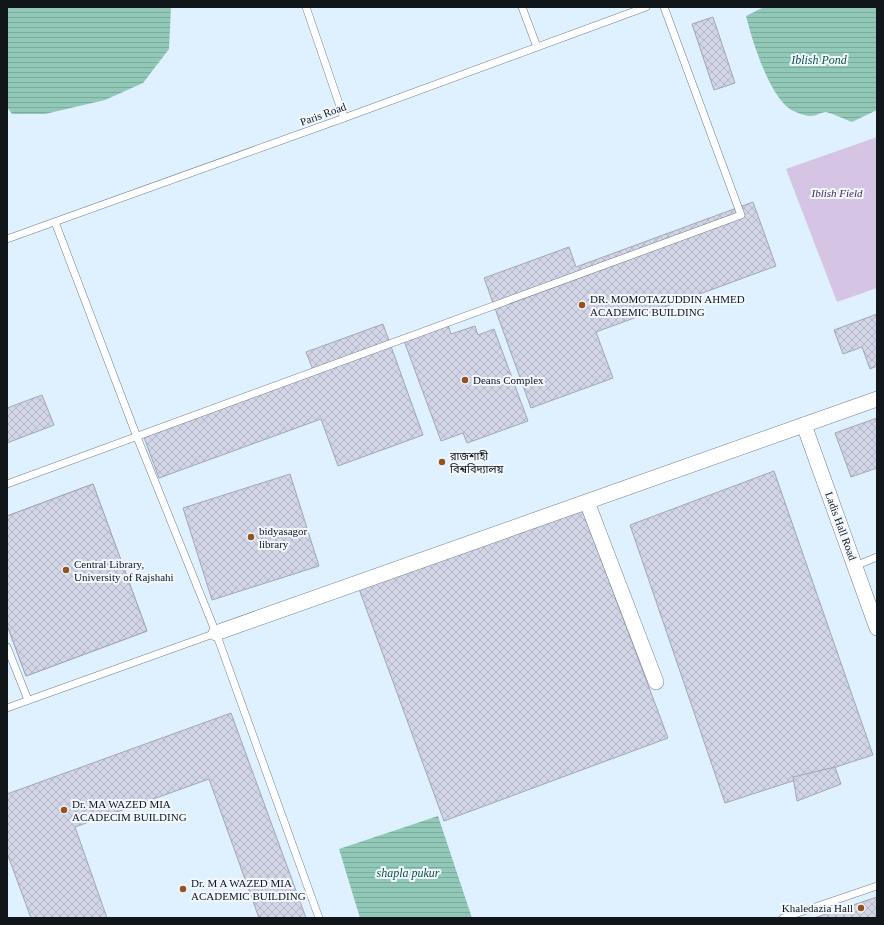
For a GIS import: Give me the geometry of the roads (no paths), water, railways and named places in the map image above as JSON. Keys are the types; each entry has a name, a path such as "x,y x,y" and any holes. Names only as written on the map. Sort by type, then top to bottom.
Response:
{"street":[{"path":"216,633 877,399"},
{"name":"Ladis Hall Road","path":"804,425 877,628"},
{"path":"586,502 656,682"}],"lane":[{"path":"306,7 344,118"},
{"path":"522,7 537,47"},
{"name":"Paris Road","path":"7,239 344,118 646,7"},
{"path":"7,484 741,215 664,7"},
{"path":"54,222 137,437 216,633 319,918"},
{"path":"855,566 877,557"},
{"path":"7,708 216,633"},
{"path":"7,647 28,700"},
{"path":"783,918 877,886"}],"water":[{"path":"7,7 171,7 169,49 143,83 105,100 45,114 12,114 7,107"},
{"name":"Iblish Pond","path":"764,7 877,7 877,110 852,122 826,112 809,116 796,112 787,107 778,97 764,70 746,16"},
{"name":"shapla pukur","path":"438,816 472,918 360,918 339,849"}],"place":[{"name":"DR. MOMOTAZUDDIN AHMED ACADEMIC BUILDING","path":"582,305"},
{"name":"Deans Complex","path":"465,380"},
{"name":"রাজশাহী বিশ্ববিদ্যালয়","path":"442,462"},
{"name":"bidyasagor library","path":"251,537"},
{"name":"Central Library, University of Rajshahi","path":"66,570"},
{"name":"Dr. MA WAZED MIA ACADECIM BUILDING","path":"64,810"},
{"name":"Dr. M A WAZED MIA ACADEMIC BUILDING","path":"183,889"},
{"name":"Khaledazia Hall","path":"861,908"}],"park label":[{"name":"Iblish Field","path":"837,193"}]}
